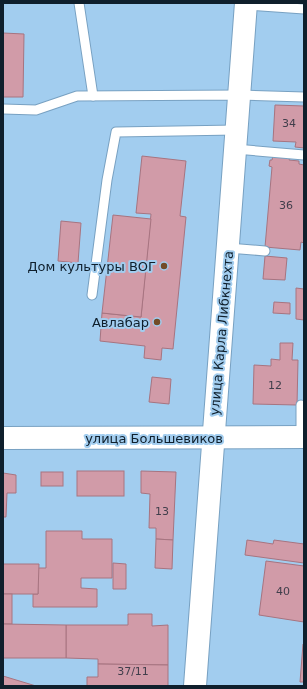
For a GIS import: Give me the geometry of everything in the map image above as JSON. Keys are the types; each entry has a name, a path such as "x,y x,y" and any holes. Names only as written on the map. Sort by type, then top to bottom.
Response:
{"street":[{"name":"улица Карла Либкнехта","path":"195,686 212,438 246,4"},
{"name":"улица Большевиков","path":"3,438 302,437"}],"lane":[{"path":"79,3 93,96"},
{"path":"246,4 304,9"},
{"path":"3,109 36,110 76,96 240,95 304,97"},
{"path":"92,295 107,180 116,132 236,140 304,155"},
{"path":"228,248 265,251"},
{"path":"301,405 302,437"}],"building":[{"path":"3,33 24,34 23,97 3,97"},
{"path":"275,105 304,106 304,148 295,147 296,142 273,141"},
{"path":"273,155 290,157 289,160 299,161 299,164 304,165 304,243 301,242 300,250 265,247 272,167 269,166"},
{"name":"Дом культуры ВОГ","path":"142,156 186,161 180,216 186,217 173,349 162,348 161,360 144,358 145,346 100,341 102,313 141,317 151,214 136,213"},
{"path":"113,215 151,219 141,317 102,313"},
{"path":"61,221 81,223 78,263 58,261"},
{"path":"265,256 287,258 285,280 263,279"},
{"path":"296,288 304,289 304,320 296,319"},
{"path":"274,302 290,303 290,314 273,313"},
{"path":"280,343 293,343 292,360 298,360 297,405 253,404 254,365 271,366 271,359 280,360"},
{"path":"152,377 171,379 169,404 149,402"},
{"path":"77,471 124,471 124,496 77,496"},
{"path":"141,471 176,472 173,540 156,539 156,528 149,528 150,494 141,493"},
{"path":"41,472 63,472 63,486 41,486"},
{"path":"3,473 16,475 16,493 7,493 6,517 3,517"},
{"path":"46,531 82,531 82,539 112,539 112,578 81,578 81,588 97,589 97,607 33,607 33,594 38,594 38,568 46,568"},
{"path":"156,539 173,540 172,569 155,568"},
{"path":"247,540 273,544 274,540 304,544 304,563 245,555"},
{"path":"266,561 304,566 304,622 259,615"},
{"path":"113,563 126,564 126,589 113,589"},
{"path":"3,564 39,564 38,594 3,594"},
{"path":"3,594 12,594 12,624 3,624"},
{"path":"128,614 152,614 152,626 168,625 168,665 98,664 98,659 66,658 66,625 128,625"},
{"path":"3,624 66,625 66,658 3,658"},
{"path":"303,644 304,682 300,682"},
{"path":"98,664 168,665 168,686 87,686 87,677 98,677"},
{"path":"3,676 36,686 3,686"}],"place":[{"name":"Дом культуры ВОГ","path":"164,266"},
{"name":"Авлабар","path":"157,322"}]}
